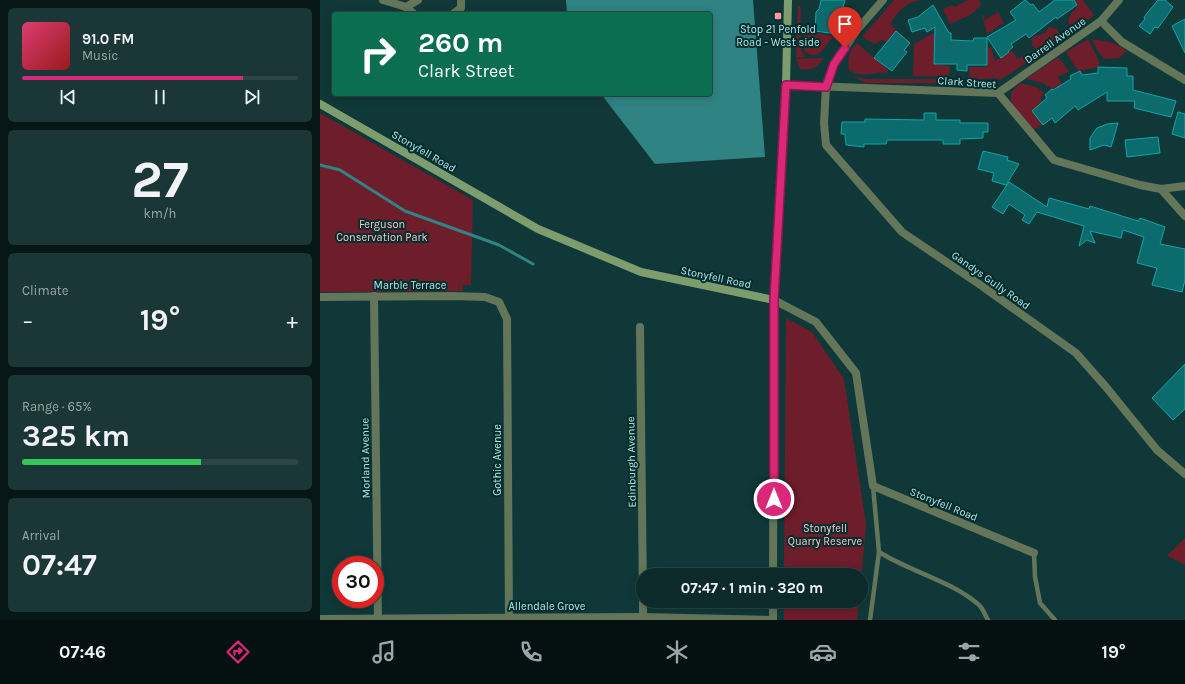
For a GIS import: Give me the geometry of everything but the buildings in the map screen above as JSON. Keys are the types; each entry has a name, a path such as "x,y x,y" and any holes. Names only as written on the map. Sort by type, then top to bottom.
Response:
{"street":[{"path":"383,0 406,6 412,12"},
{"path":"406,6 418,0"},
{"path":"456,12 461,8 461,0"},
{"path":"774,568 774,300 786,85 788,0"},
{"name":"Gandys Gully Road","path":"882,0 834,64 826,87 824,123 826,145 902,232 980,284 1076,353 1106,387 1157,450 1185,474"},
{"name":"Darrell Avenue","path":"998,93 1101,21 1119,0"},
{"path":"1101,21 1122,42 1185,80"},
{"name":"Clark Street","path":"786,85 998,93 1054,160 1140,185 1161,189 1185,186"},
{"name":"Stonyfell Road","path":"320,104 538,229 641,272 774,300 816,322 856,373 873,486 1034,553"},
{"path":"1161,189 1185,216"},
{"name":"Morland Avenue","path":"374,296 378,619"},
{"name":"Marble Terrace","path":"320,297 485,297 499,302"},
{"name":"Gothic Avenue","path":"499,302 507,319 509,619"},
{"name":"Edinburgh Avenue","path":"640,327 643,568"},
{"path":"773,608 773,620"},
{"name":"Allendale Grove","path":"320,619 643,618 773,620"}],"lane":[{"path":"870,620 879,552 873,486"},
{"path":"879,552 892,561 940,580 980,605 988,620"},
{"path":"1034,553 1035,577 1040,603 1055,620"}],"green space":[{"path":"894,0 923,0 912,2 896,15 890,24 899,32 887,42 882,40 875,44 862,37"},
{"path":"968,0 979,0 981,5 970,15 950,24 943,9 952,5 954,7"},
{"path":"1075,0 1083,0 1094,15 1072,33 1068,21 1071,13 1078,6"},
{"path":"798,6 801,7 800,44 801,50 806,57 796,58"},
{"path":"998,12 1004,23 987,34 982,15 985,20"},
{"path":"1049,27 1057,29 1062,39 1040,54 1032,45 1032,37 1045,33"},
{"path":"804,31 833,36 824,49 817,55 813,55 804,50"},
{"path":"935,32 934,64 950,66 949,76 913,76 914,44"},
{"path":"1088,39 1099,61 1099,67 1078,71 1066,52"},
{"path":"1091,39 1114,43 1127,51 1119,58 1105,59 1099,53"},
{"path":"857,43 888,70 887,73 865,75 850,71 848,63 849,56"},
{"path":"987,47 991,47 995,61 1012,50 1017,59 1023,56 1028,62 1000,80 997,78 970,80 969,67 987,67"},
{"path":"1058,57 1069,71 1058,77 1062,85 1052,89 1043,83 1026,79"},
{"path":"824,58 817,66 808,70 800,69 796,59"},
{"path":"853,76 864,79 948,79 946,83 865,83"},
{"path":"1020,83 1037,87 1045,94 1041,96 1043,124 1033,130 1011,103 1011,93"},
{"name":"Ferguson Conservation Park","path":"320,113 473,200 471,285 463,285 463,291 320,292"},
{"name":"Stonyfell Quarry Reserve","path":"786,318 812,332 844,379 866,524 862,568 784,568"},
{"path":"1185,538 1185,565 1167,556"},
{"path":"784,608 858,608 857,620 784,620"}],"water":[{"path":"566,0 753,0 765,157 655,164 603,96 712,96 712,12 567,12"}],"waterway":[{"path":"320,165 340,170 405,211 499,245 533,264"}],"place":[{"name":"Stop 21 Penfold Road - West side","path":"778,16"}],"route":[{"path":"774,499 774,300 786,85 826,87 834,64 845,48"}]}
